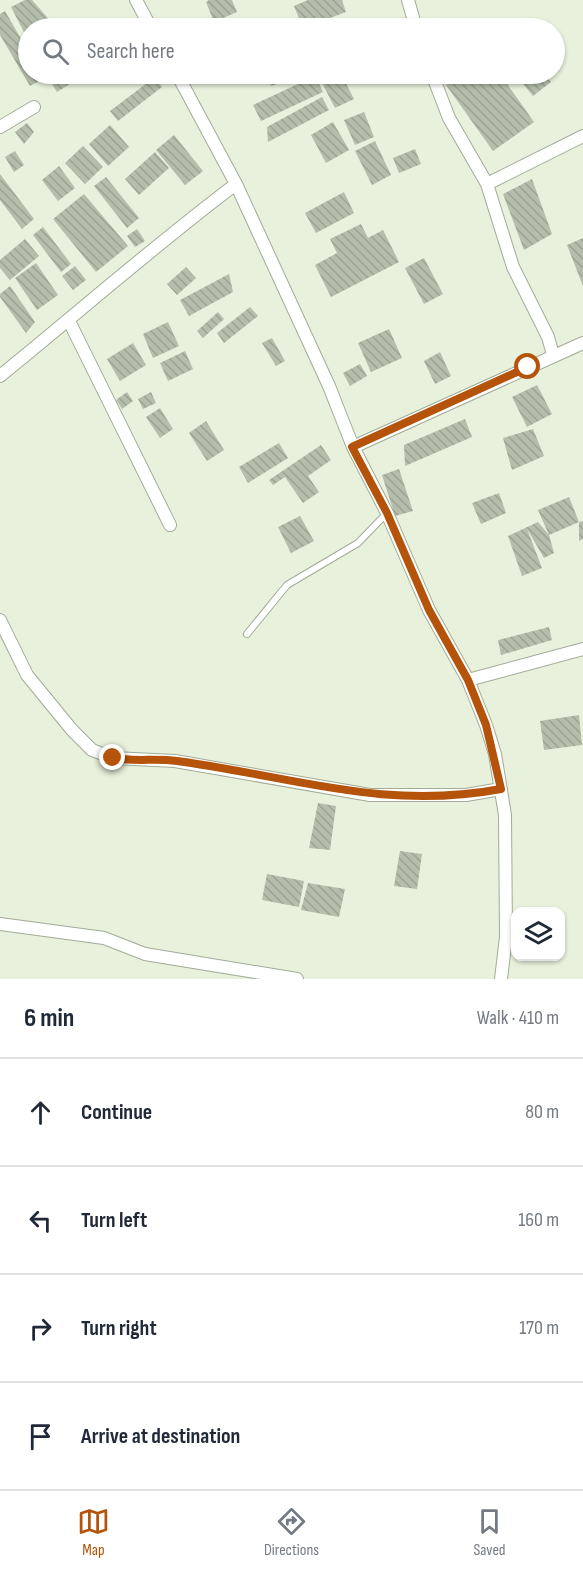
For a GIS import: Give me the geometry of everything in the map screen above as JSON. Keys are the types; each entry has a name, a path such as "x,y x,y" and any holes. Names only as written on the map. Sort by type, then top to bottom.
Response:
{"street":[{"path":"136,0 146,18"},
{"path":"408,0 413,18"},
{"path":"182,84 236,184 329,387 352,447 387,513 429,610 468,680 486,725 501,789 506,847 506,937 501,979"},
{"path":"436,84 449,118 487,184 513,267 548,338 553,355"},
{"path":"0,127 34,107"},
{"path":"487,184 583,136"},
{"path":"0,376 69,321 166,236 236,184"},
{"path":"69,321 170,525"},
{"path":"352,447 583,343"},
{"path":"0,620 33,682 92,750 113,758 129,761 175,761 370,795 466,795 501,789"},
{"path":"468,680 583,649"},
{"path":"0,924 104,938 145,954 297,979"}],"lane":[{"path":"247,634 287,585 358,543 387,513"}],"building":[{"path":"25,0 32,0 48,18 18,18 18,21 11,7"},
{"path":"232,0 237,12 223,18 212,18 206,2"},
{"path":"308,0 342,0 346,12 330,18 299,18 294,6"},
{"path":"5,11 18,34 18,66 0,35 0,14"},
{"path":"52,84 70,84 57,92"},
{"path":"146,84 160,84 162,87 118,121 110,111"},
{"path":"298,84 319,84 323,92 261,121 253,105"},
{"path":"323,84 346,84 354,99 335,108"},
{"path":"507,84 534,122 493,151 446,85"},
{"path":"523,84 548,84 533,96"},
{"path":"322,97 329,110 268,142 267,127"},
{"path":"364,112 374,137 355,145 344,120"},
{"path":"333,122 349,150 326,163 311,135"},
{"path":"27,123 34,132 24,144 15,132"},
{"path":"110,125 129,147 108,166 89,144"},
{"path":"174,135 203,171 185,185 156,150"},
{"path":"375,141 391,175 372,185 355,151"},
{"path":"83,146 103,167 85,184 65,163"},
{"path":"415,149 421,164 399,173 393,158"},
{"path":"15,151 24,165 14,172 5,157"},
{"path":"155,152 169,168 139,195 125,179"},
{"path":"59,166 75,188 58,201 42,180"},
{"path":"0,174 34,219 22,229 0,200"},
{"path":"106,177 139,218 127,228 94,186"},
{"path":"532,179 552,234 524,250 503,194"},
{"path":"344,192 354,213 316,233 305,213"},
{"path":"84,194 128,246 96,272 53,219"},
{"path":"361,224 368,238 383,230 399,262 331,297 315,265 337,253 330,239"},
{"path":"43,227 71,264 61,272 33,235"},
{"path":"137,229 145,241 135,247 127,236"},
{"path":"583,238 583,286 567,245"},
{"path":"25,239 39,256 10,280 0,268 0,260"},
{"path":"424,258 443,294 424,304 405,268"},
{"path":"36,263 58,295 37,310 15,278"},
{"path":"75,266 86,280 73,290 62,276"},
{"path":"186,267 196,278 177,295 167,284"},
{"path":"229,274 233,292 189,316 180,300"},
{"path":"10,286 35,322 26,333 0,297 0,294"},
{"path":"250,307 258,316 224,343 217,333"},
{"path":"218,312 224,319 203,338 197,331"},
{"path":"168,322 179,346 153,358 143,334"},
{"path":"389,329 402,358 371,372 358,343"},
{"path":"272,338 285,361 276,366 262,343"},
{"path":"133,343 146,365 120,381 107,359"},
{"path":"185,351 193,369 168,381 160,363"},
{"path":"440,352 451,376 435,384 424,361"},
{"path":"360,364 367,376 350,386 343,373"},
{"path":"537,385 552,414 527,427 512,397"},
{"path":"127,392 133,401 122,409 116,400"},
{"path":"151,392 156,403 143,409 138,399"},
{"path":"160,408 173,429 160,438 146,417"},
{"path":"465,419 472,437 405,466 404,445"},
{"path":"206,421 224,450 207,461 189,433"},
{"path":"533,429 544,456 512,470 503,438"},
{"path":"279,443 288,458 248,483 239,467"},
{"path":"321,445 331,460 308,476 319,492 303,503 285,477 273,485 269,480"},
{"path":"399,469 413,511 395,516 382,475"},
{"path":"499,493 506,513 481,524 472,503"},
{"path":"569,497 579,522 549,535 538,510"},
{"path":"300,516 314,541 291,553 278,527"},
{"path":"583,521 583,539 579,541 579,522"},
{"path":"538,522 549,535 554,553 544,558 527,529 542,568 522,576 508,536"},
{"path":"549,627 552,640 501,655 498,640"},
{"path":"579,715 582,745 544,750 540,721"},
{"path":"318,803 336,806 330,850 309,848"},
{"path":"400,851 422,854 417,889 394,886"},
{"path":"267,874 304,881 299,907 262,900"},
{"path":"308,883 345,889 339,917 301,910"}],"route":[{"path":"113,758 129,761 175,761 370,795 434,797 466,795 501,789 495,754 468,680 429,610 387,513 352,447 528,367"}]}
